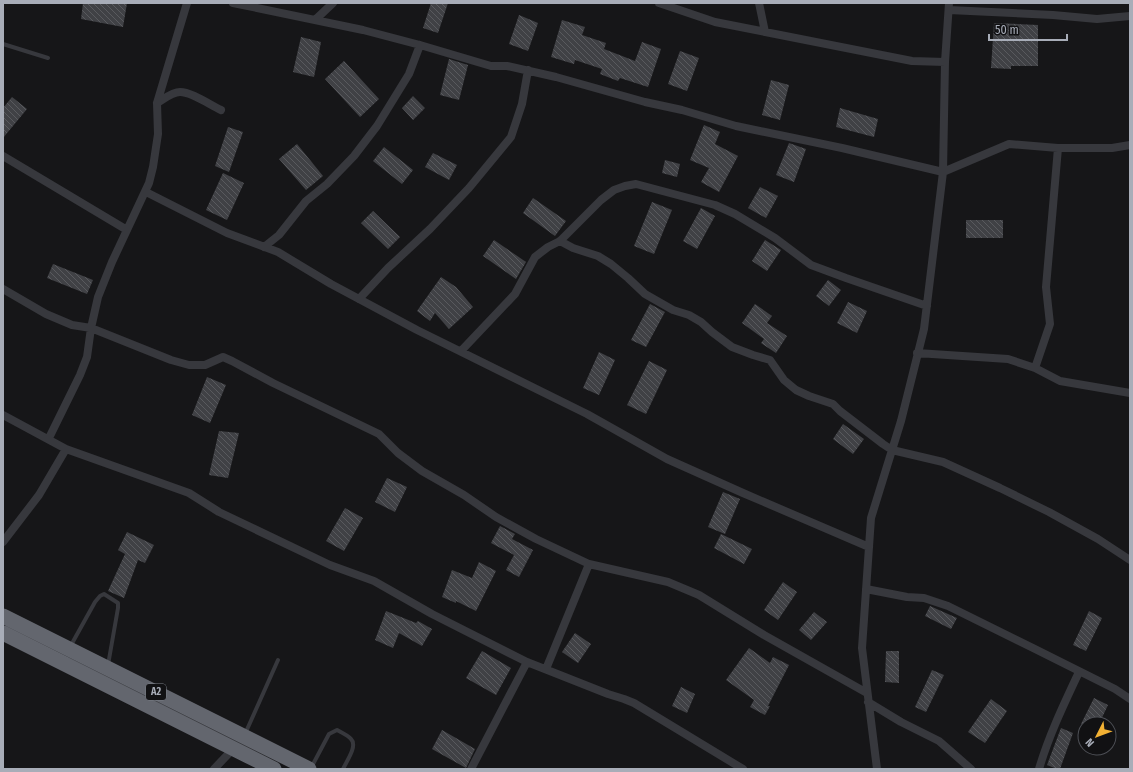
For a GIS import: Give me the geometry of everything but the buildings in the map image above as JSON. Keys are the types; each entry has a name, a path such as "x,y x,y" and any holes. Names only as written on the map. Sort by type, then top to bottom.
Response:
{"highway":[{"name":"A2","path":"3,616 310,769"},
{"name":"A2","path":"3,633 274,769"}],"street":[{"path":"49,438 80,375 87,357 91,328 98,297 112,262 146,192 154,167 158,134 157,103 187,3"},
{"path":"233,3 363,30 491,66 507,66 528,70 645,102 682,110 736,126 842,148 943,172 1009,144 1058,148 1112,148 1130,145"},
{"path":"315,20 333,3"},
{"path":"659,3 715,22 912,61 945,62"},
{"path":"759,3 765,32"},
{"path":"876,769 862,648 871,518 901,421 924,329 943,172 945,62 949,6 1097,19 1130,16"},
{"path":"264,247 279,235 306,201 327,184 354,156 377,126 409,74 420,45"},
{"path":"359,299 388,268 430,229 469,188 511,137 522,104 528,70"},
{"path":"157,103 180,92 193,96 221,110"},
{"path":"1035,368 1050,324 1046,287 1058,148"},
{"path":"3,156 127,230"},
{"path":"460,351 515,294 535,257 548,247 560,241 601,200 614,190 636,184 715,204 775,238 810,264 927,306"},
{"path":"146,192 227,233 278,252 359,299 417,330 587,414 667,459 869,547"},
{"path":"560,241 573,248 598,256 611,264 645,294 659,303 673,310 689,315 701,322 732,347 770,360 784,380 796,390 833,404 840,411 892,450 950,465 1049,512 1098,539 1130,560"},
{"path":"3,289 46,314 72,325 91,328 171,360 189,365 205,365 223,358 232,361 273,383 379,434 398,453 422,471 464,495 496,517 536,539 589,564 668,582 699,595 764,635 867,693"},
{"path":"917,353 1008,358 1035,368 1060,381 1130,393"},
{"path":"3,415 66,448 189,493 219,512 330,565 374,581 432,614 527,662 634,703 743,769"},
{"path":"3,542 39,494 66,448"},
{"path":"546,669 589,564"},
{"path":"866,589 907,597 924,598 948,606 1033,648 1130,699"},
{"path":"471,769 527,662"},
{"path":"1039,769 1045,749 1059,715 1079,672"},
{"path":"868,702 901,722 940,742 970,769"},
{"path":"214,769 233,749"}],"lane":[{"path":"3,44 48,58"},
{"path":"69,649 95,602 104,594 118,604 107,668"},
{"path":"244,736 278,660"},
{"path":"310,769 329,734 337,730 351,738 353,742 353,747 343,769"}]}
